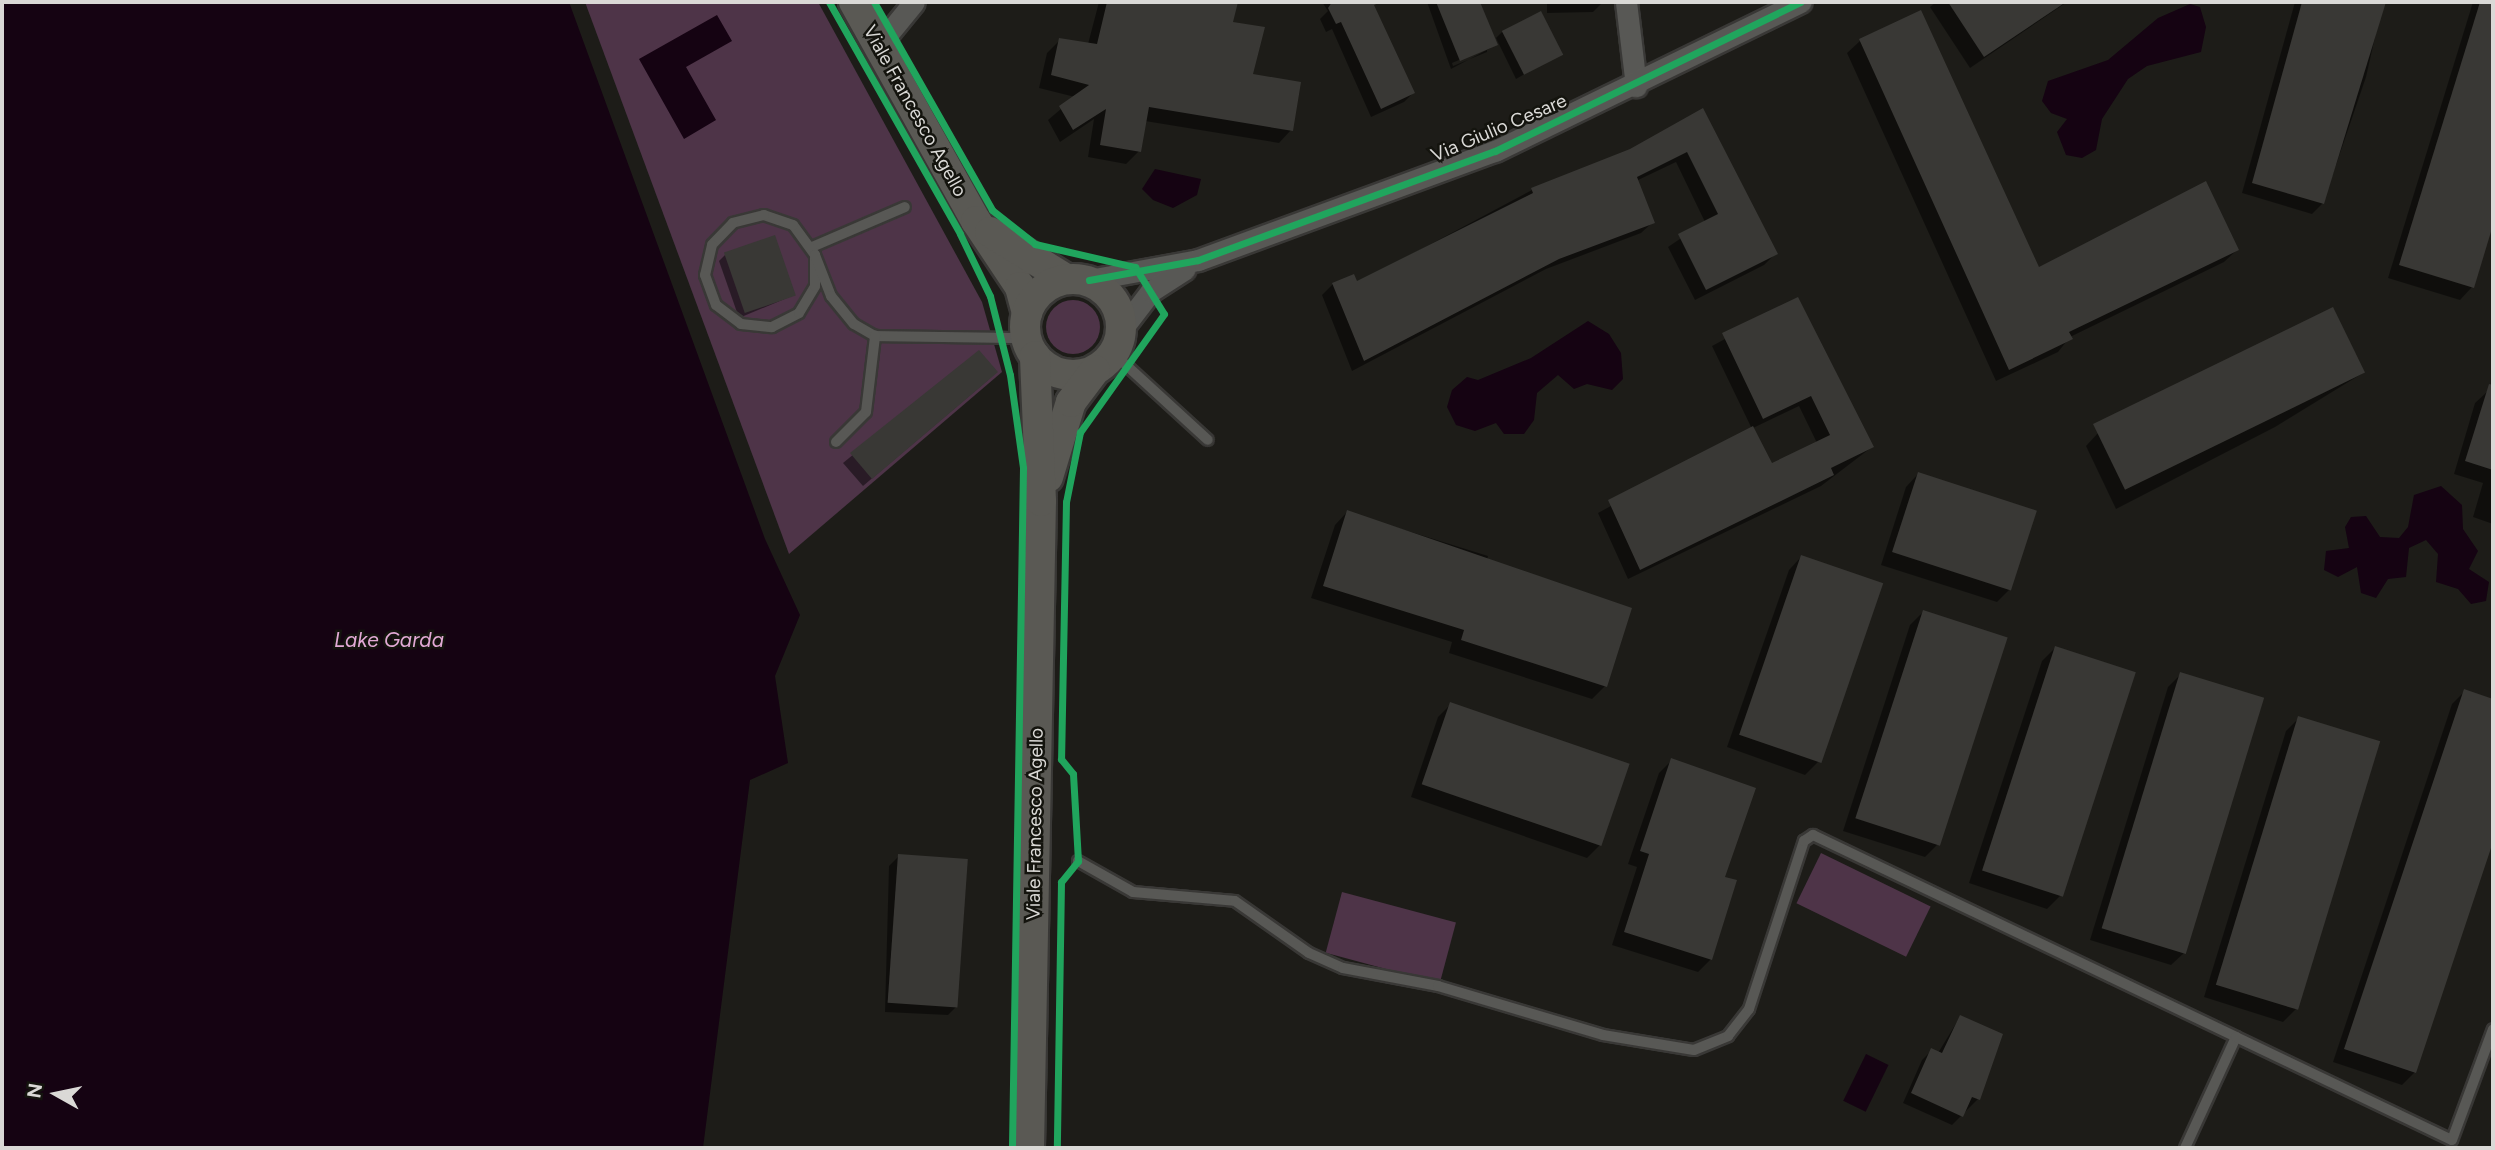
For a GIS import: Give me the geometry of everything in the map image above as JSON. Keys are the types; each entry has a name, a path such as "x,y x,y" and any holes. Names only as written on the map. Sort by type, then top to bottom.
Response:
{"main road":[{"name":"Viale Francesco Agello","path":"854,2 976,221 1020,287 1029,336 1041,500 1029,1148"},
{"name":"Viale Francesco Agello","path":"976,221 1077,279"},
{"path":"1077,279 1116,303 1110,351 1059,373 1029,336 1040,291 1077,279"},
{"name":"Viale Francesco Agello","path":"1041,500 1071,402 1110,351"}],"street":[{"path":"879,45 914,2"},
{"path":"1626,2 1636,86"},
{"name":"Via Giulio Cesare","path":"1077,279 1198,260 1495,151 1636,86 1801,2"},
{"name":"Via Giulio Cesare","path":"1110,351 1151,291 1198,260"}],"lane":[{"path":"814,251 905,207"},
{"path":"814,251 816,286 799,313 781,322 741,324 716,305 705,275 712,245 733,223 764,215 793,225 814,251 831,296 854,324 874,336 1029,336"},
{"path":"836,442 866,412 874,336"},
{"path":"1110,351 1208,440"},
{"path":"1078,861 1133,892 1235,901 1309,953 1343,968 1438,986 1603,1035 1695,1050 1719,1042 1744,1018 1804,841 1813,835 2452,1140 2493,1029"},
{"path":"2185,1148 2236,1037"}],"shaded area":[{"path":"585,2 818,2 982,302 1002,372 789,554"},
{"path":"1073,300 1092,308 1100,327 1092,346 1073,354 1054,346 1046,327 1054,308"},
{"path":"1821,853 1931,906 1906,957 1796,903"},
{"path":"1342,892 1456,923 1440,983 1326,953"}],"water":[{"name":"Lake Garda","path":"2,2 569,2 765,539 800,615 775,676 788,763 750,780 703,1148 2,1148"},
{"path":"2190,4 2200,7 2206,27 2201,52 2147,66 2128,79 2102,119 2096,150 2082,158 2066,155 2057,132 2067,119 2051,113 2042,101 2048,81 2108,60 2158,18"},
{"path":"717,15 732,41 686,67 716,120 684,139 639,59"},
{"path":"1155,169 1201,179 1197,195 1173,208 1153,200 1142,189"},
{"path":"1588,321 1609,334 1621,353 1623,379 1612,390 1587,384 1574,389 1558,375 1537,393 1534,420 1524,434 1504,434 1496,423 1475,431 1456,425 1447,407 1452,390 1467,377 1478,380 1531,358"},
{"path":"2441,486 2462,505 2463,529 2478,551 2469,569 2489,582 2486,601 2471,604 2458,589 2436,582 2438,554 2426,540 2409,548 2406,577 2388,579 2376,598 2361,593 2357,567 2338,577 2324,570 2326,551 2349,548 2345,527 2351,517 2366,516 2380,537 2399,538 2408,527 2414,495"},
{"path":"1866,1054 1888,1065 1866,1112 1843,1101"}],"building":[{"path":"1107,2 1238,2 1233,22 1265,27 1253,74 1301,82 1293,131 1149,107 1141,152 1100,145 1106,109 1073,130 1059,106 1089,85 1051,75 1059,38 1097,44"},
{"path":"1332,2 1381,2 1374,5 1415,93 1381,109 1341,22 1336,24 1328,8"},
{"path":"1436,2 1480,2 1498,45 1460,61"},
{"path":"1948,2 2066,2 1984,57"},
{"path":"2302,2 2386,2 2324,204 2252,183"},
{"path":"2480,2 2493,2 2493,225 2474,288 2399,265"},
{"path":"1921,10 2039,267 2206,181 2239,250 2069,332 2073,339 2009,370 1859,39"},
{"path":"1541,11 1563,55 1524,75 1502,31"},
{"path":"1703,108 1778,254 1706,290 1678,234 1718,214 1687,152 1637,177 1655,223 1559,259 1364,361 1332,283 1354,274 1357,281 1533,193 1531,188 1630,149"},
{"path":"775,235 796,296 745,313 724,253"},
{"path":"1798,297 1874,447 1831,468 1834,475 1640,570 1608,500 1753,426 1772,463 1830,435 1811,396 1763,419 1722,333"},
{"path":"2333,307 2365,373 2125,490 2093,424"},
{"path":"979,350 998,372 872,479 850,453"},
{"path":"2489,384 2493,385 2493,470 2465,461"},
{"path":"1918,472 2037,511 2011,591 1892,552"},
{"path":"1347,510 1632,608 1607,687 1461,640 1464,630 1323,586"},
{"path":"1801,555 1883,583 1821,763 1739,735"},
{"path":"1923,610 2008,638 1940,846 1855,818"},
{"path":"2055,646 2136,672 2063,897 1982,870"},
{"path":"2180,672 2264,698 2186,954 2102,928"},
{"path":"2464,689 2493,699 2493,842 2416,1073 2344,1049"},
{"path":"1450,702 1630,764 1601,846 1422,784"},
{"path":"2298,716 2380,741 2298,1010 2216,985"},
{"path":"1671,758 1756,788 1725,877 1737,880 1712,960 1624,932 1649,854 1640,851"},
{"path":"898,854 968,859 957,1008 888,1003"},
{"path":"1960,1015 2003,1034 1980,1100 1972,1097 1963,1117 1911,1093 1931,1048 1942,1053"}],"cycle path":[{"path":"829,2 960,234 990,296 1010,375 1023,468 1012,1148"},
{"path":"874,2 992,210 1035,244 1135,267 1164,314 1080,432 1066,502 1061,759 1073,774 1078,861 1061,882 1057,1148"},
{"path":"1089,280 1198,260 1495,151 1801,2"}]}
